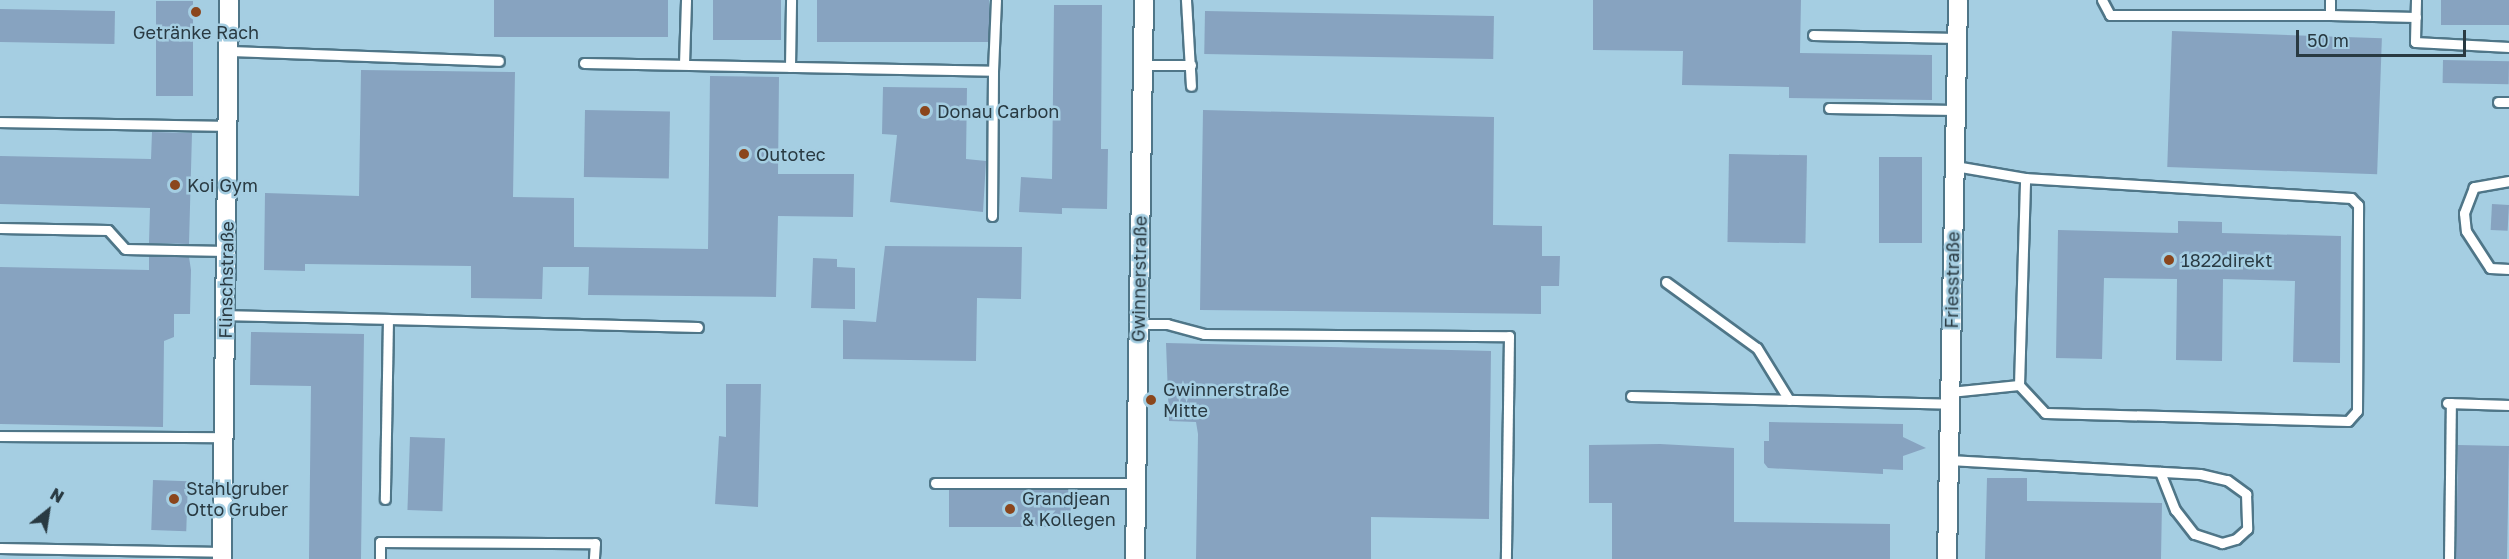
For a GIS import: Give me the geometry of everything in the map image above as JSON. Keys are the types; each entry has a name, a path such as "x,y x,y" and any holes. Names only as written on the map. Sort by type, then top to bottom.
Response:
{"street":[{"name":"Flinschstraße","path":"222,555 229,0"},
{"name":"Gwinnerstraße","path":"1135,559 1144,0"},
{"name":"Friesstraße","path":"1947,559 1958,0"}],"lane":[{"path":"684,64 686,0"},
{"path":"790,67 791,0"},
{"path":"992,216 996,0"},
{"path":"1186,0 1191,86"},
{"path":"2102,0 2110,15 2416,17"},
{"path":"2330,0 2330,15"},
{"path":"2416,0 2415,42 2509,46"},
{"path":"1813,35 1957,38"},
{"path":"228,51 498,61"},
{"path":"584,63 993,71"},
{"path":"1143,65 1191,65"},
{"path":"2498,102 2509,102"},
{"path":"1829,108 1956,110"},
{"path":"0,122 228,126"},
{"path":"1954,166 2025,178 2351,198 2358,205 2357,411 2348,421 2045,413 2019,385 2025,178"},
{"path":"2509,181 2474,187 2464,213 2466,231 2490,268 2509,269"},
{"path":"0,228 108,230 125,249 226,252"},
{"path":"1666,282 1757,348 1789,400"},
{"path":"225,315 698,327"},
{"path":"385,499 388,319"},
{"path":"1138,324 1167,324 1204,334 1509,336 1506,559"},
{"path":"1631,396 1789,400 1950,398 2019,385"},
{"path":"2449,559 2449,403 2509,405"},
{"path":"0,436 223,437"},
{"path":"1949,460 2200,474 2239,486 2250,504 2247,528 2236,539 2222,543 2194,534 2175,510 2160,472"},
{"path":"935,483 1136,483"},
{"path":"380,559 380,542 404,542 595,543 594,559"},
{"path":"0,548 222,555"}],"building":[{"path":"494,0 668,0 668,37 494,37"},
{"path":"713,0 781,0 781,40 713,40"},
{"path":"817,0 989,0 989,42 817,42"},
{"path":"1593,0 1801,0 1800,53 1932,55 1932,100 1789,98 1789,87 1682,85 1683,51 1593,50"},
{"path":"2441,0 2509,0 2509,25 2441,25"},
{"path":"156,1 193,1 193,96 156,96"},
{"path":"1054,5 1102,5 1101,149 1108,149 1107,209 1062,208 1062,214 1019,212 1021,177 1052,179"},
{"path":"0,9 115,11 114,44 0,42"},
{"path":"1205,11 1494,16 1493,59 1204,54"},
{"path":"2172,31 2382,38 2377,174 2167,167"},
{"path":"2443,60 2509,61 2509,84 2443,83"},
{"path":"361,70 515,72 513,197 574,198 574,247 708,249 710,76 779,77 778,174 854,174 853,217 778,216 776,297 588,295 589,267 543,267 542,299 471,298 471,266 305,264 305,271 264,270 265,193 359,196"},
{"path":"883,87 967,88 966,159 986,161 983,212 890,202 897,135 882,134"},
{"path":"585,110 670,111 669,178 584,177"},
{"path":"1203,110 1494,117 1493,225 1542,226 1542,256 1560,256 1559,286 1541,286 1541,314 1200,310"},
{"path":"152,132 192,133 189,244 149,243 150,208 0,204 0,156 151,159"},
{"path":"1729,154 1807,155 1805,243 1727,242"},
{"path":"1879,157 1922,157 1922,243 1879,243"},
{"path":"2492,204 2509,205 2508,231 2491,230"},
{"path":"2178,221 2222,222 2222,233 2341,236 2340,363 2293,362 2295,281 2223,279 2222,361 2176,360 2177,279 2104,278 2102,359 2056,358 2058,230 2178,233"},
{"path":"885,246 1022,247 1021,299 977,298 976,361 843,359 843,320 876,322"},
{"path":"149,256 189,257 191,270 190,314 174,314 174,337 164,341 163,427 0,424 0,267 149,270"},
{"path":"813,258 837,259 837,267 855,268 855,309 811,308"},
{"path":"251,332 364,334 361,559 309,559 311,386 250,385"},
{"path":"1166,343 1491,351 1489,519 1371,517 1371,559 1196,559 1198,434 1196,422 1169,421"},
{"path":"726,384 761,384 758,507 715,504 719,436 726,437"},
{"path":"1769,422 1903,424 1903,437 1926,448 1903,456 1903,470 1883,469 1883,474 1768,468 1764,463 1764,441 1769,441"},
{"path":"410,437 445,438 442,511 407,510"},
{"path":"1660,444 1734,448 1734,522 1890,524 1890,559 1612,559 1612,503 1589,503 1589,445"},
{"path":"2458,445 2509,446 2507,559 2456,559"},
{"path":"1987,478 2027,478 2027,501 2162,503 2161,559 1985,559"},
{"path":"153,480 188,481 186,531 151,530"},
{"name":"Grandjean & Kollegen","path":"949,490 1071,490 1071,527 949,527"}],"place":[{"name":"Getränke Rach","path":"196,12"},
{"name":"Donau Carbon","path":"925,111"},
{"name":"Outotec","path":"744,154"},
{"name":"Koi Gym","path":"175,185"},
{"name":"1822direkt","path":"2169,260"},
{"name":"Gwinnerstraße Mitte","path":"1151,400"},
{"name":"Stahlgruber Otto Gruber","path":"174,499"},
{"name":"Grandjean & Kollegen","path":"1010,509"}]}
